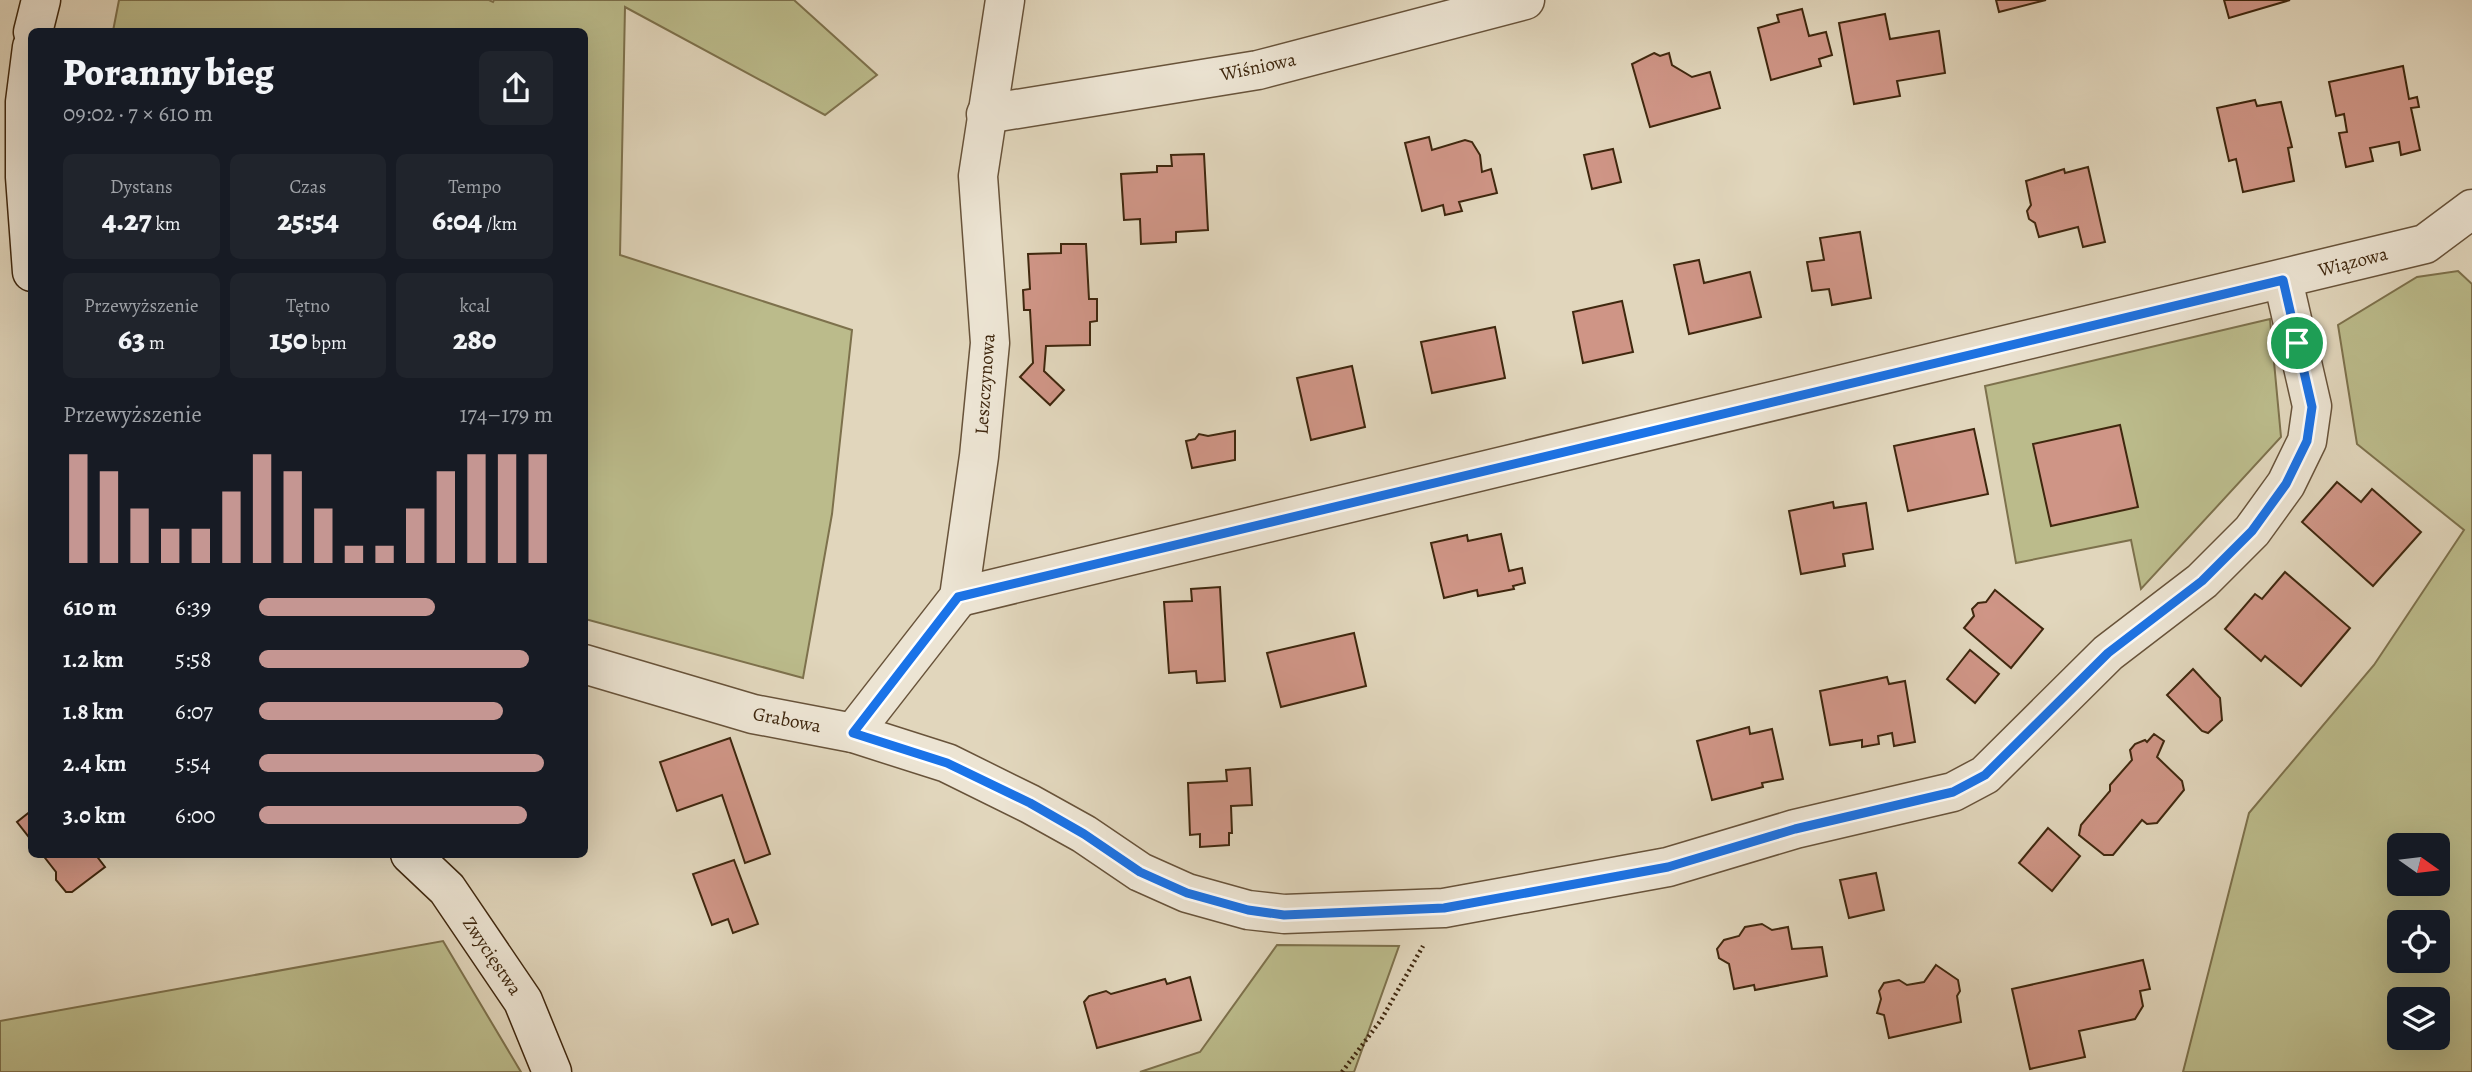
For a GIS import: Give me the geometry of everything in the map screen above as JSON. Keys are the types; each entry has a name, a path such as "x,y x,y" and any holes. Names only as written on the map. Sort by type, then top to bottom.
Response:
{"street":[{"path":"34,28 41,0"},
{"name":"Leszczynowa","path":"853,733 958,597 979,456 990,343 978,176 1005,0"},
{"name":"Wiśniowa","path":"986,114 1258,69 1525,0"},
{"path":"28,78 25,102 25,177 28,218"},
{"name":"Wiązowa","path":"958,597 2425,244 2472,209"},
{"name":"Grabowa","path":"588,665 752,714 853,733 947,763 1030,803 1084,834 1140,872 1187,893 1248,910 1284,915 1444,908 1668,867 1795,829 1953,792 1985,775 2108,653 2202,581 2252,531 2286,484 2307,441 2312,407 2283,280"},
{"name":"Zwycięstwa","path":"414,858 447,889 523,1001 552,1072"}],"path":[{"path":"1342,1072 1381,1020 1444,908"}],"green space":[{"path":"119,0 794,0 877,75 825,115 625,7 620,255 852,330 832,514 803,678 588,620 588,28 114,28"},
{"path":"2458,271 2472,284 2472,1072 2183,1072 2249,813 2374,665 2464,530 2357,444 2338,325 2417,277"},
{"path":"2270,319 2281,437 2141,589 2131,540 2016,563 1985,386"},
{"path":"443,941 521,1072 0,1072 0,1021"},
{"path":"1277,945 1399,946 1354,1072 1140,1072 1200,1052"}],"building":[{"path":"1996,0 2046,0 1999,12"},
{"path":"2224,0 2290,0 2229,18"},
{"path":"1802,9 1809,36 1826,32 1832,55 1819,59 1821,66 1771,80 1758,28 1779,22 1777,15"},
{"path":"1885,14 1890,39 1939,31 1945,73 1897,81 1900,96 1854,104 1839,23"},
{"path":"1654,53 1660,56 1669,53 1672,65 1692,77 1710,72 1720,108 1650,127 1632,64"},
{"path":"2403,66 2409,99 2417,97 2419,107 2411,108 2420,150 2401,155 2399,142 2370,148 2373,161 2346,167 2339,133 2347,132 2344,114 2336,116 2329,82"},
{"path":"2255,100 2257,106 2281,102 2292,147 2288,148 2294,181 2243,192 2236,159 2229,161 2217,108"},
{"path":"1429,137 1432,150 1465,140 1472,142 1480,155 1482,172 1491,169 1497,193 1459,202 1462,211 1445,215 1443,205 1422,211 1405,143"},
{"path":"1613,149 1621,182 1592,189 1584,155"},
{"path":"1204,154 1208,230 1176,232 1176,242 1141,244 1140,219 1124,220 1121,174 1157,172 1157,166 1172,166 1171,155"},
{"path":"2088,167 2105,242 2083,247 2078,227 2039,237 2035,223 2029,219 2027,211 2031,205 2026,181 2064,169 2065,173"},
{"path":"1860,232 1871,298 1832,305 1829,289 1812,291 1807,262 1824,260 1820,238"},
{"path":"1061,244 1086,244 1089,299 1097,299 1097,321 1090,322 1090,345 1046,346 1044,371 1064,390 1050,405 1020,377 1033,363 1030,310 1024,310 1023,290 1030,289 1028,254 1061,253"},
{"path":"1699,260 1704,283 1750,272 1761,317 1689,334 1674,265"},
{"path":"1622,301 1633,352 1583,363 1573,312"},
{"path":"1495,327 1505,378 1432,393 1421,342"},
{"path":"1352,366 1365,427 1311,440 1297,378"},
{"path":"2120,425 2138,507 2051,526 2033,444"},
{"path":"1974,429 1988,494 1908,511 1894,446"},
{"path":"1235,431 1235,460 1192,468 1186,441 1195,439 1199,434 1208,436"},
{"path":"2337,482 2361,502 2372,489 2421,532 2373,586 2302,522"},
{"path":"1833,502 1834,508 1866,503 1873,549 1843,554 1845,566 1801,574 1789,511"},
{"path":"1501,534 1509,571 1522,568 1525,583 1513,586 1514,589 1478,596 1477,590 1444,598 1431,543 1467,535 1468,541"},
{"path":"2285,572 2350,628 2301,686 2265,656 2261,661 2225,629 2255,594 2262,599"},
{"path":"1220,587 1225,681 1197,683 1196,671 1169,673 1164,602 1192,601 1191,589"},
{"path":"1995,590 2043,629 2011,668 1964,628 1974,616 1972,609 1978,603 1986,602"},
{"path":"1354,633 1366,686 1281,707 1267,653"},
{"path":"1970,650 1999,674 1975,703 1947,679"},
{"path":"2193,669 2220,698 2222,720 2208,733 2202,731 2167,695"},
{"path":"1887,677 1889,684 1905,681 1915,742 1894,746 1892,733 1878,736 1879,744 1862,747 1862,740 1830,745 1820,691"},
{"path":"1749,727 1750,734 1772,729 1783,779 1762,783 1763,787 1712,800 1697,741"},
{"path":"2154,734 2164,741 2157,757 2182,781 2184,790 2157,823 2147,824 2142,820 2113,855 2104,855 2079,835 2081,825 2132,760 2130,750 2135,744 2145,740 2147,742"},
{"path":"730,738 770,854 745,863 722,795 677,811 660,762"},
{"path":"1250,768 1252,805 1231,806 1232,833 1229,833 1229,845 1200,847 1200,834 1190,835 1188,783 1227,781 1226,770"},
{"path":"28,813 28,836 17,822"},
{"path":"2048,828 2080,856 2052,891 2019,863"},
{"path":"45,858 98,858 105,867 72,892 66,892 56,880 56,872"},
{"path":"734,860 758,924 733,933 728,919 712,925 693,874"},
{"path":"1876,873 1884,910 1849,918 1840,880"},
{"path":"1762,924 1772,930 1788,927 1792,949 1822,947 1827,976 1755,990 1754,985 1734,989 1729,964 1719,958 1717,949 1724,940 1739,936 1745,927"},
{"path":"2143,960 2150,989 2140,991 2143,1006 2135,1019 2079,1031 2085,1057 2030,1069 2012,989"},
{"path":"1936,965 1958,980 1960,991 1957,996 1961,1022 1889,1038 1884,1015 1877,1013 1881,999 1879,991 1884,983 1899,980 1907,985 1924,982"},
{"path":"1190,977 1201,1020 1097,1048 1084,1002 1089,996 1106,991 1111,994 1165,979 1167,984"}],"route":[{"path":"2283,280 2297,343 2312,407 2307,441 2286,484 2252,531 2202,581 2108,653 1985,775 1953,792 1916,802 1795,829 1668,867 1444,908 1284,915 1248,910 1187,893 1140,872 1084,834 1030,803 947,763 853,733 958,597 2283,280"}]}
